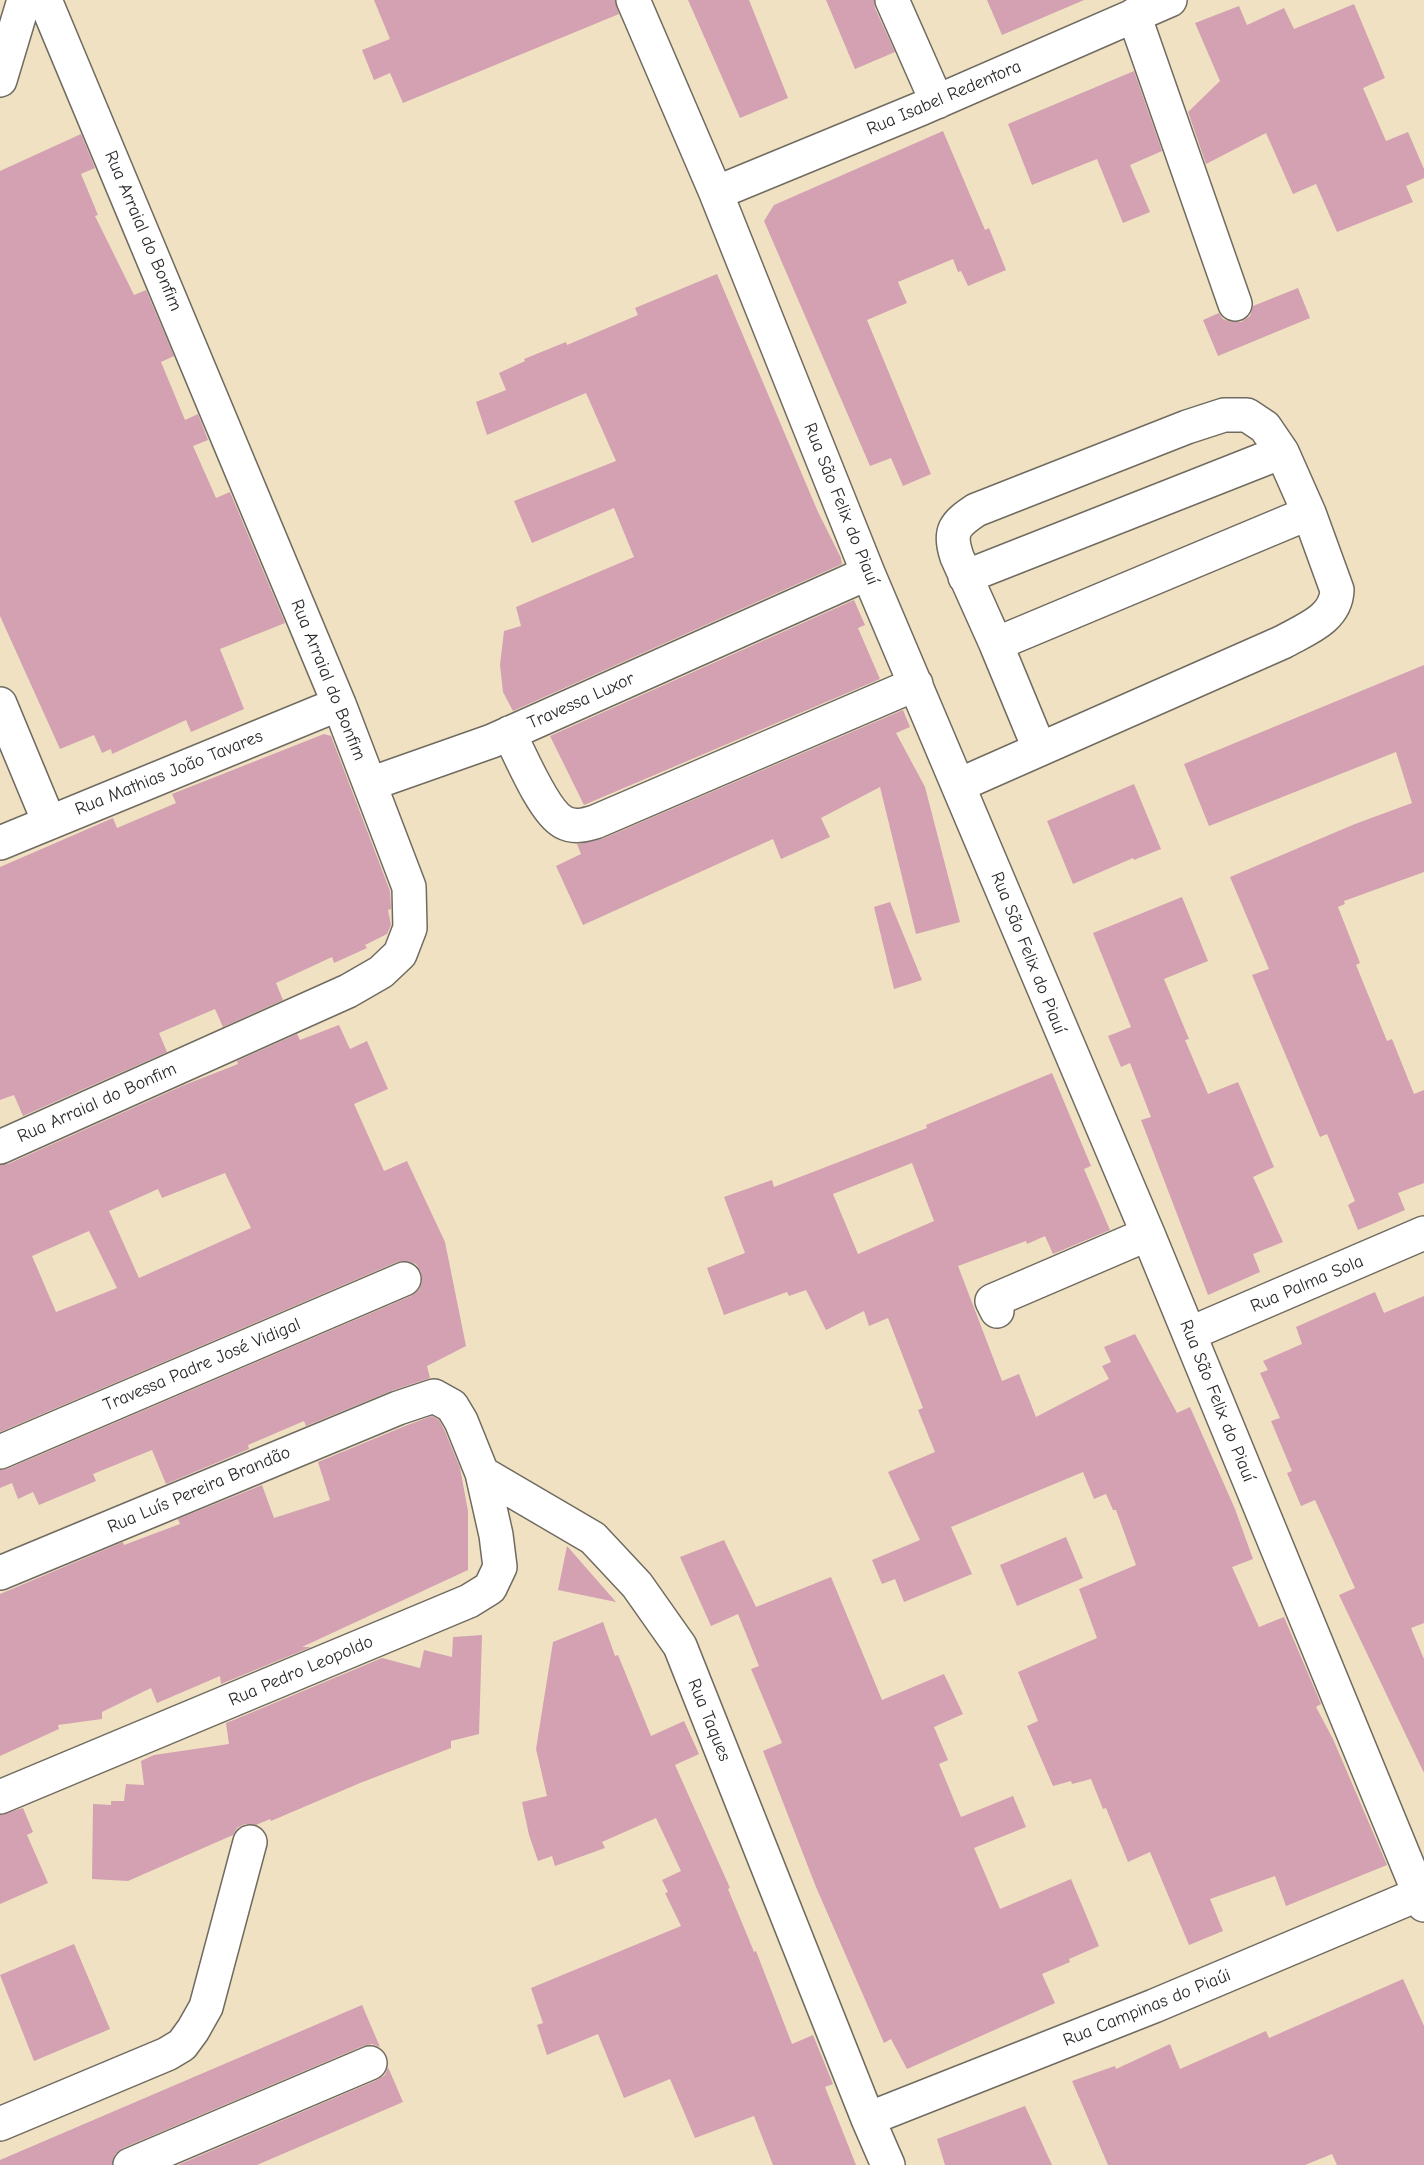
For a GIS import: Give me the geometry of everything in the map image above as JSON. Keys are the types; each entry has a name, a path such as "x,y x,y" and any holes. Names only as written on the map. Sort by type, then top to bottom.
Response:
{"street":[{"path":"0,80 24,0"},
{"name":"Rua Arraial do Bonfim","path":"0,1147 348,991 381,972 400,954 410,928 409,887 339,705 45,0"},
{"name":"Rua São Felix do Piauí","path":"633,0 716,193 868,573 1148,1234 1422,1897"},
{"path":"892,0 938,102"},
{"name":"Rua Isabel Redentora","path":"716,193 938,102 1170,0"},
{"path":"1134,15 1235,304"},
{"path":"959,785 1283,642 1321,621 1337,603 1337,590 1309,513 1282,452 1265,427 1247,416 1224,415 976,510 957,524 953,533 953,546 1039,748"},
{"path":"965,577 1282,452"},
{"path":"996,644 1309,513"},
{"name":"Travessa Luxor","path":"868,573 509,733 548,807 563,822 580,826 596,822 916,684"},
{"path":"0,704 49,822"},
{"name":"Rua Mathias João Tavares","path":"0,843 339,705"},
{"path":"370,784 509,733"},
{"name":"Rua Palma Sola","path":"1189,1334 1424,1233"},
{"path":"997,1311 992,1301 1148,1234"},
{"name":"Travessa Padre José Vidigal","path":"0,1452 404,1279"},
{"name":"Rua Luís Pereira Brandão","path":"0,1573 398,1408 434,1396 452,1406 461,1421 482,1473"},
{"name":"Rua Pedro Leopoldo","path":"0,1797 470,1601 490,1588 500,1567 496,1535 482,1473"},
{"name":"Rua Taques","path":"482,1473 593,1538 637,1585 680,1646 868,2120 888,2165"},
{"path":"0,2124 152,2062 182,2045 206,2007 250,1842"},
{"name":"Rua Campinas do Piaúi","path":"868,2120 1422,1897"},
{"path":"130,2165 370,2063"}],"building":[{"path":"374,0 615,0 619,14 403,103 390,73 374,80 362,50 390,39"},
{"path":"688,0 749,0 788,98 740,118"},
{"path":"826,0 874,0 875,8 895,52 855,69"},
{"path":"987,0 1084,0 1002,35"},
{"path":"1354,4 1385,78 1363,88 1386,141 1408,132 1424,169 1424,178 1406,186 1413,202 1337,232 1316,184 1293,194 1266,133 1206,164 1188,112 1220,81 1195,23 1239,6 1247,25 1284,8 1294,29"},
{"path":"1134,71 1162,151 1130,165 1150,212 1123,223 1097,159 1032,185 1008,124"},
{"path":"943,131 985,230 989,228 1006,270 968,286 961,271 958,272 953,259 898,282 907,303 867,320 931,474 903,486 891,458 870,466 764,221 774,205"},
{"path":"81,134 95,168 81,174 98,215 95,216 134,295 146,290 174,356 161,362 185,420 198,414 208,440 193,446 216,498 230,492 285,623 220,649 244,709 191,732 186,720 112,754 111,749 102,753 94,735 60,749 0,616 0,171"},
{"path":"717,274 842,564 513,711 503,692 500,665 504,631 521,626 516,607 634,557 614,508 532,543 514,501 616,461 586,393 487,435 476,402 506,390 499,373 525,361 524,359 566,342 567,345 638,315 635,308"},
{"path":"1298,288 1310,318 1218,356 1203,320 1219,313 1223,319 1241,322 1250,316 1253,306"},
{"path":"854,600 865,625 858,628 880,679 584,805 550,736"},
{"path":"1424,665 1424,872 1344,901 1345,904 1338,907 1360,963 1356,965 1387,1041 1392,1039 1414,1094 1424,1090 1424,1183 1398,1193 1405,1210 1358,1230 1348,1205 1355,1201 1327,1134 1320,1137 1252,975 1269,969 1230,877 1355,824 1412,803 1396,752 1209,826 1184,764"},
{"path":"903,710 910,727 896,733 925,787 960,922 916,934 880,787 821,818 830,837 781,859 773,839 583,925 556,866 581,854 577,844 602,839"},
{"path":"324,734 331,736 390,891 391,909 388,910 391,925 387,934 365,945 367,948 334,963 332,957 276,983 283,1000 223,1027 215,1009 159,1033 167,1052 23,1116 14,1095 0,1100 0,867 113,818 117,828 176,803 172,794"},
{"path":"1134,784 1161,849 1134,860 1133,858 1073,884 1047,821"},
{"path":"1182,897 1208,961 1164,979 1189,1039 1185,1040 1208,1094 1238,1082 1274,1167 1253,1177 1283,1242 1253,1254 1260,1272 1208,1295 1141,1120 1151,1117 1130,1063 1121,1067 1108,1036 1131,1027 1093,933"},
{"path":"890,902 922,980 894,989 874,907"},
{"path":"339,1025 350,1049 367,1041 388,1089 354,1104 384,1171 407,1161 445,1242 466,1346 427,1366 430,1378 391,1391 306,1426 304,1421 248,1445 249,1449 166,1484 152,1450 93,1474 96,1481 39,1505 33,1492 18,1499 12,1483 0,1488 0,1470 7,1469 411,1296 419,1290 422,1282 421,1272 416,1264 407,1261 397,1262 0,1432 0,1165 8,1164 182,1086 238,1064 237,1061 297,1034 300,1040","holes":["225,1173 251,1228 139,1278 109,1211 158,1189 162,1198","89,1231 117,1288 56,1312 32,1256"]},
{"path":"1052,1073 1091,1166 1084,1169 1110,1230 1053,1254 1045,1236 958,1266 1002,1381 1019,1374 1036,1417 1109,1379 1102,1366 1111,1362 1104,1347 1135,1334 1177,1413 1190,1407 1235,1509 1253,1559 1232,1567 1259,1627 1284,1617 1321,1704 1316,1707 1333,1739 1387,1865 1286,1906 1275,1876 1210,1899 1223,1931 1189,1945 1150,1852 1128,1862 1106,1808 1103,1809 1091,1779 1053,1786 1027,1726 1038,1721 1018,1672 1097,1638 1079,1589 1136,1565 1116,1510 1113,1510 1106,1494 1094,1499 1083,1472 951,1527 972,1574 904,1602 895,1579 882,1584 872,1560 920,1540 888,1472 935,1452 918,1410 923,1408 888,1318 869,1326 864,1311 826,1330 806,1290 789,1296 787,1292 724,1315 707,1268 745,1253 724,1197 772,1180 774,1187 927,1128 926,1125","holes":["912,1163 934,1221 858,1254 833,1194"]},
{"path":"1375,1292 1384,1313 1424,1296 1424,1623 1411,1628 1424,1659 1424,1773 1339,1595 1355,1588 1315,1500 1301,1506 1287,1473 1292,1471 1271,1421 1280,1418 1260,1373 1268,1370 1263,1361 1302,1344 1296,1327"},
{"path":"432,1416 439,1420 444,1429 460,1468 468,1511 468,1570 302,1647 311,1647 221,1684 220,1676 157,1703 151,1688 102,1712 102,1719 58,1725 59,1729 0,1756 0,1594 123,1542 124,1545 180,1524 178,1519 262,1485 274,1518 330,1500 318,1462"},
{"path":"1066,1537 1083,1578 1017,1606 1000,1565"},
{"path":"724,1540 756,1607 831,1577 882,1700 944,1674 963,1714 934,1727 948,1760 939,1764 961,1817 1013,1796 1026,1827 974,1848 1000,1909 1071,1879 1099,1946 1042,1974 1055,2003 907,2069 891,2039 884,2043 816,1887 763,1751 782,1743 751,1669 759,1666 738,1614 711,1626 680,1557"},
{"path":"567,1546 616,1602 558,1590"},
{"path":"603,1622 615,1656 618,1655 651,1736 684,1721 699,1754 675,1765 730,1888 728,1889 754,1952 756,1951 792,2044 813,2035 833,2084 825,2087 856,2165 773,2165 754,2116 695,2138 670,2079 624,2098 598,2034 547,2055 537,2025 543,2023 531,1988 681,1926 665,1893 668,1892 662,1880 681,1871 656,1818 602,1842 605,1848 555,1866 552,1856 538,1861 529,1835 522,1802 547,1796 536,1749 553,1642"},
{"path":"482,1635 479,1734 451,1741 451,1748 271,1821 270,1819 256,1825 245,1824 237,1828 233,1835 128,1881 92,1879 93,1804 111,1805 111,1801 124,1801 126,1784 144,1785 141,1761 154,1755 229,1744 226,1723 382,1658 420,1668 424,1650 452,1657 453,1637"},
{"path":"23,1808 33,1832 27,1835 48,1883 0,1904 0,1815"},
{"path":"74,1944 110,2029 34,2061 0,1975"},
{"path":"1403,1979 1424,2026 1424,2165 1337,2165 1332,2154 1305,2165 1108,2165 1072,2081 1115,2066 1116,2069 1170,2044 1180,2069 1266,2031 1269,2038"},
{"path":"362,2005 380,2047 372,2044 363,2046 123,2148 115,2154 112,2165 0,2165 0,2160"},
{"path":"388,2067 403,2102 257,2165 178,2165 377,2080 385,2075"},
{"path":"1025,2106 1052,2165 945,2165 937,2139"}]}
